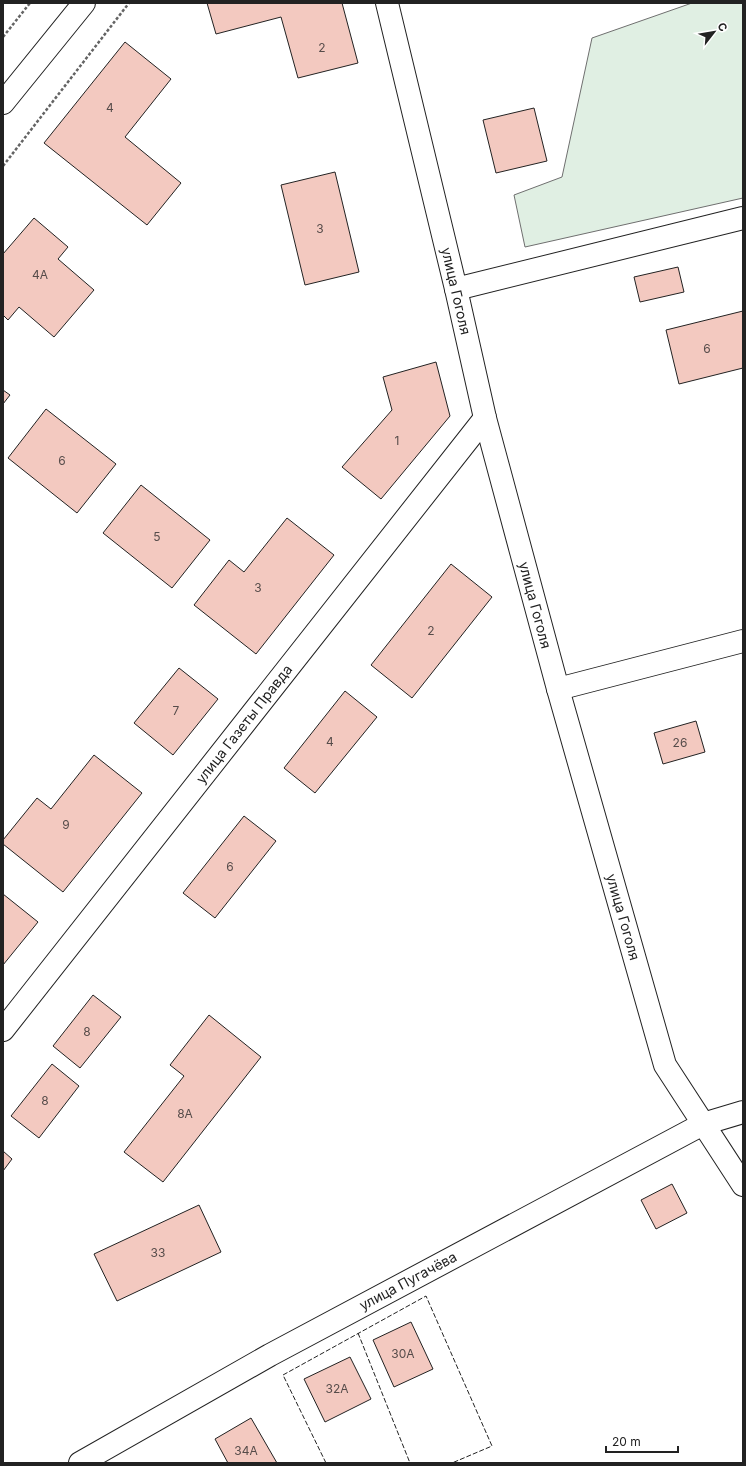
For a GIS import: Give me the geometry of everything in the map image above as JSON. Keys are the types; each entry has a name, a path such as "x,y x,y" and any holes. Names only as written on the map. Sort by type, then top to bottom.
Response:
{"street":[{"path":"3,103 84,3"},
{"name":"улица Гоголя","path":"386,3 456,289 485,418 558,689 665,1065 743,1185"},
{"path":"456,289 743,218"},
{"name":"улица Газеты Правда","path":"3,1030 485,418"},
{"path":"558,689 743,641"},
{"name":"улица Пугачёва","path":"80,1463 270,1355 703,1124 743,1112"}],"path":[{"path":"3,37 30,3"},
{"path":"3,166 129,3"}],"green space":[{"path":"692,3 743,3 743,198 525,247 514,195 562,177 592,38"}],"building":[{"path":"207,3 342,3 358,63 298,78 281,17 216,34"},
{"path":"125,42 171,79 125,137 181,183 147,225 44,143"},
{"path":"534,108 547,161 496,173 483,120"},
{"path":"335,172 359,272 305,285 281,185"},
{"path":"34,218 68,247 58,259 94,290 54,337 19,307 8,320 3,315 3,254"},
{"path":"678,267 684,292 640,302 634,277"},
{"path":"743,311 743,368 679,384 666,330"},
{"path":"436,362 450,416 381,499 342,467 392,410 383,377"},
{"path":"3,390 10,395 3,404"},
{"path":"46,409 116,464 77,513 8,458"},
{"path":"141,485 210,540 172,588 103,533"},
{"path":"287,518 334,555 256,654 194,605 229,560 244,572"},
{"path":"451,564 492,597 412,698 371,665"},
{"path":"179,668 218,699 173,755 134,723"},
{"path":"345,691 377,717 315,793 284,768"},
{"path":"696,721 705,752 663,764 654,733"},
{"path":"94,755 142,793 63,892 3,844 3,840 37,798 51,809"},
{"path":"244,816 276,841 215,918 183,893"},
{"path":"3,894 38,922 3,965"},
{"path":"93,995 121,1017 80,1068 53,1046"},
{"path":"209,1015 261,1057 163,1182 124,1152 184,1076 170,1065"},
{"path":"52,1064 79,1086 39,1138 11,1116"},
{"path":"3,1151 12,1159 3,1171"},
{"path":"672,1184 687,1213 656,1229 641,1200"},
{"path":"199,1205 221,1252 117,1301 94,1254"},
{"path":"411,1322 433,1369 394,1387 373,1340"},
{"path":"350,1357 371,1399 325,1422 304,1379"},
{"path":"251,1418 277,1463 228,1463 215,1439"}],"fence":[{"path":"326,1463 283,1375 426,1296 492,1446 452,1463"},
{"path":"358,1333 410,1463"}]}
